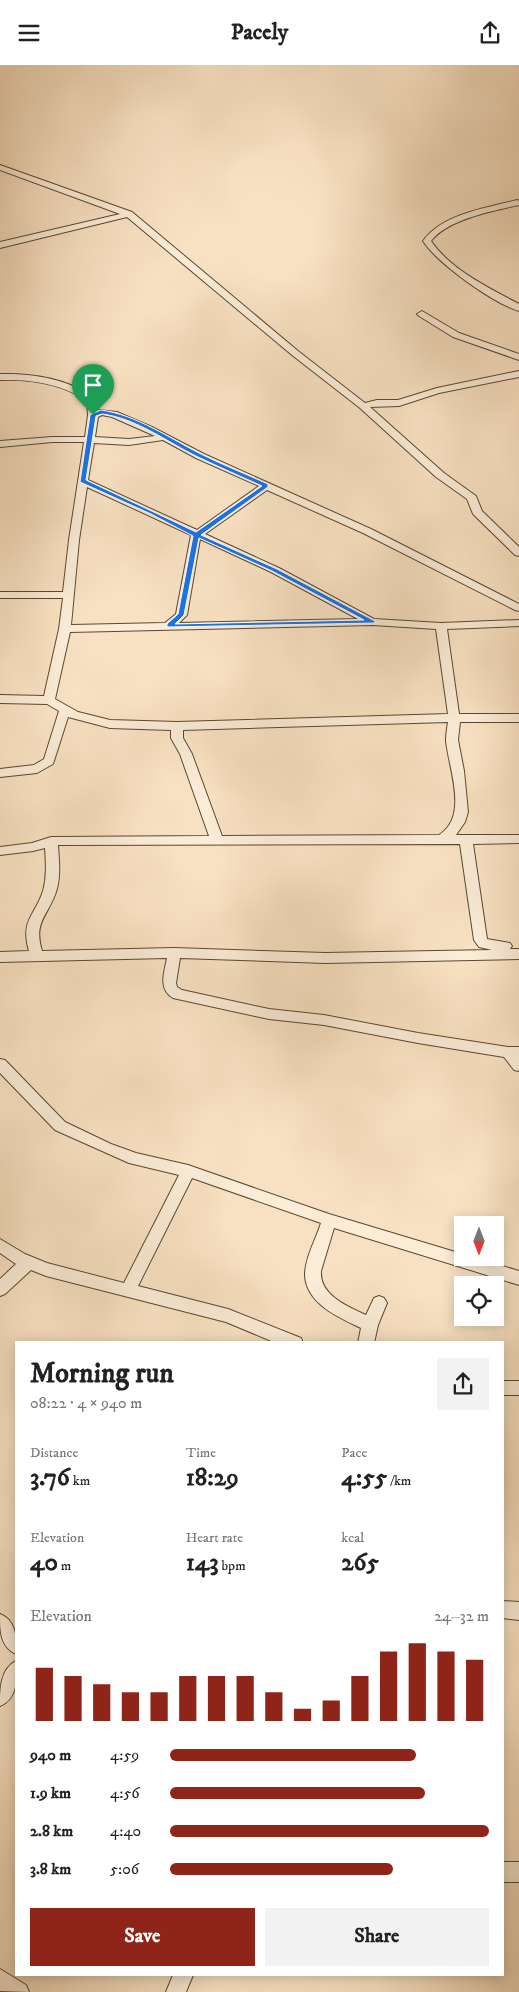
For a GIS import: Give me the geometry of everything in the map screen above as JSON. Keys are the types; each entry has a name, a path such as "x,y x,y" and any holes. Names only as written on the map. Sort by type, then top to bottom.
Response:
{"street":[{"path":"0,167 130,214 295,353 363,406 440,475 472,498 477,512 519,553"},
{"path":"518,205 474,214 442,228 429,237 427,241 429,246 442,260 519,308"},
{"path":"0,245 130,214"},
{"path":"422,314 433,324 450,333 519,357"},
{"path":"363,406 374,403 398,403 437,391 519,374"},
{"path":"0,377 39,380 80,393 92,400 93,415 68,595 66,629 49,701"},
{"path":"93,415 101,412 114,414 366,531 519,608"},
{"path":"0,445 42,440 89,440 106,443 139,442 164,437"},
{"path":"83,481 282,574 372,622"},
{"path":"169,626 181,615 196,535 266,486"},
{"path":"0,595 68,595"},
{"path":"66,629 372,622 441,626 519,623"},
{"path":"441,626 454,718 452,740 458,771 462,812 459,822 450,834 442,839"},
{"path":"0,699 49,701 85,719 104,723 177,726 454,718 519,718"},
{"path":"0,773 36,769 49,761 65,709"},
{"path":"177,726 177,738 186,753 217,840"},
{"path":"466,839 481,939 484,944 511,947 519,953"},
{"path":"0,851 14,851 51,841 519,839"},
{"path":"37,957 32,940 35,918 49,893 52,879 51,841"},
{"path":"0,957 174,953 325,958 519,953"},
{"path":"174,953 169,983 171,990 178,994 269,1014 324,1020 418,1038 513,1052 519,1066"},
{"path":"0,1064 60,1126 106,1148 134,1159 188,1171 329,1220 519,1278"},
{"path":"130,1289 188,1171"},
{"path":"329,1220 313,1275 317,1286 321,1294 339,1308 370,1325"},
{"path":"0,1245 28,1263 46,1269 130,1289 228,1316 290,1341"},
{"path":"0,1289 28,1263"},
{"path":"366,1341 370,1325 379,1303"},
{"path":"504,1388 519,1388"},
{"path":"504,1609 519,1611"},
{"path":"0,1623 15,1644"},
{"path":"504,1872 519,1872"},
{"path":"176,1992 183,1976"},
{"path":"0,1979 20,1992"}],"route":[{"path":"93,415 83,481 196,535 275,570 372,622 169,626 181,615 196,535 266,486 200,456 158,433 114,414 101,412 93,415"}]}
